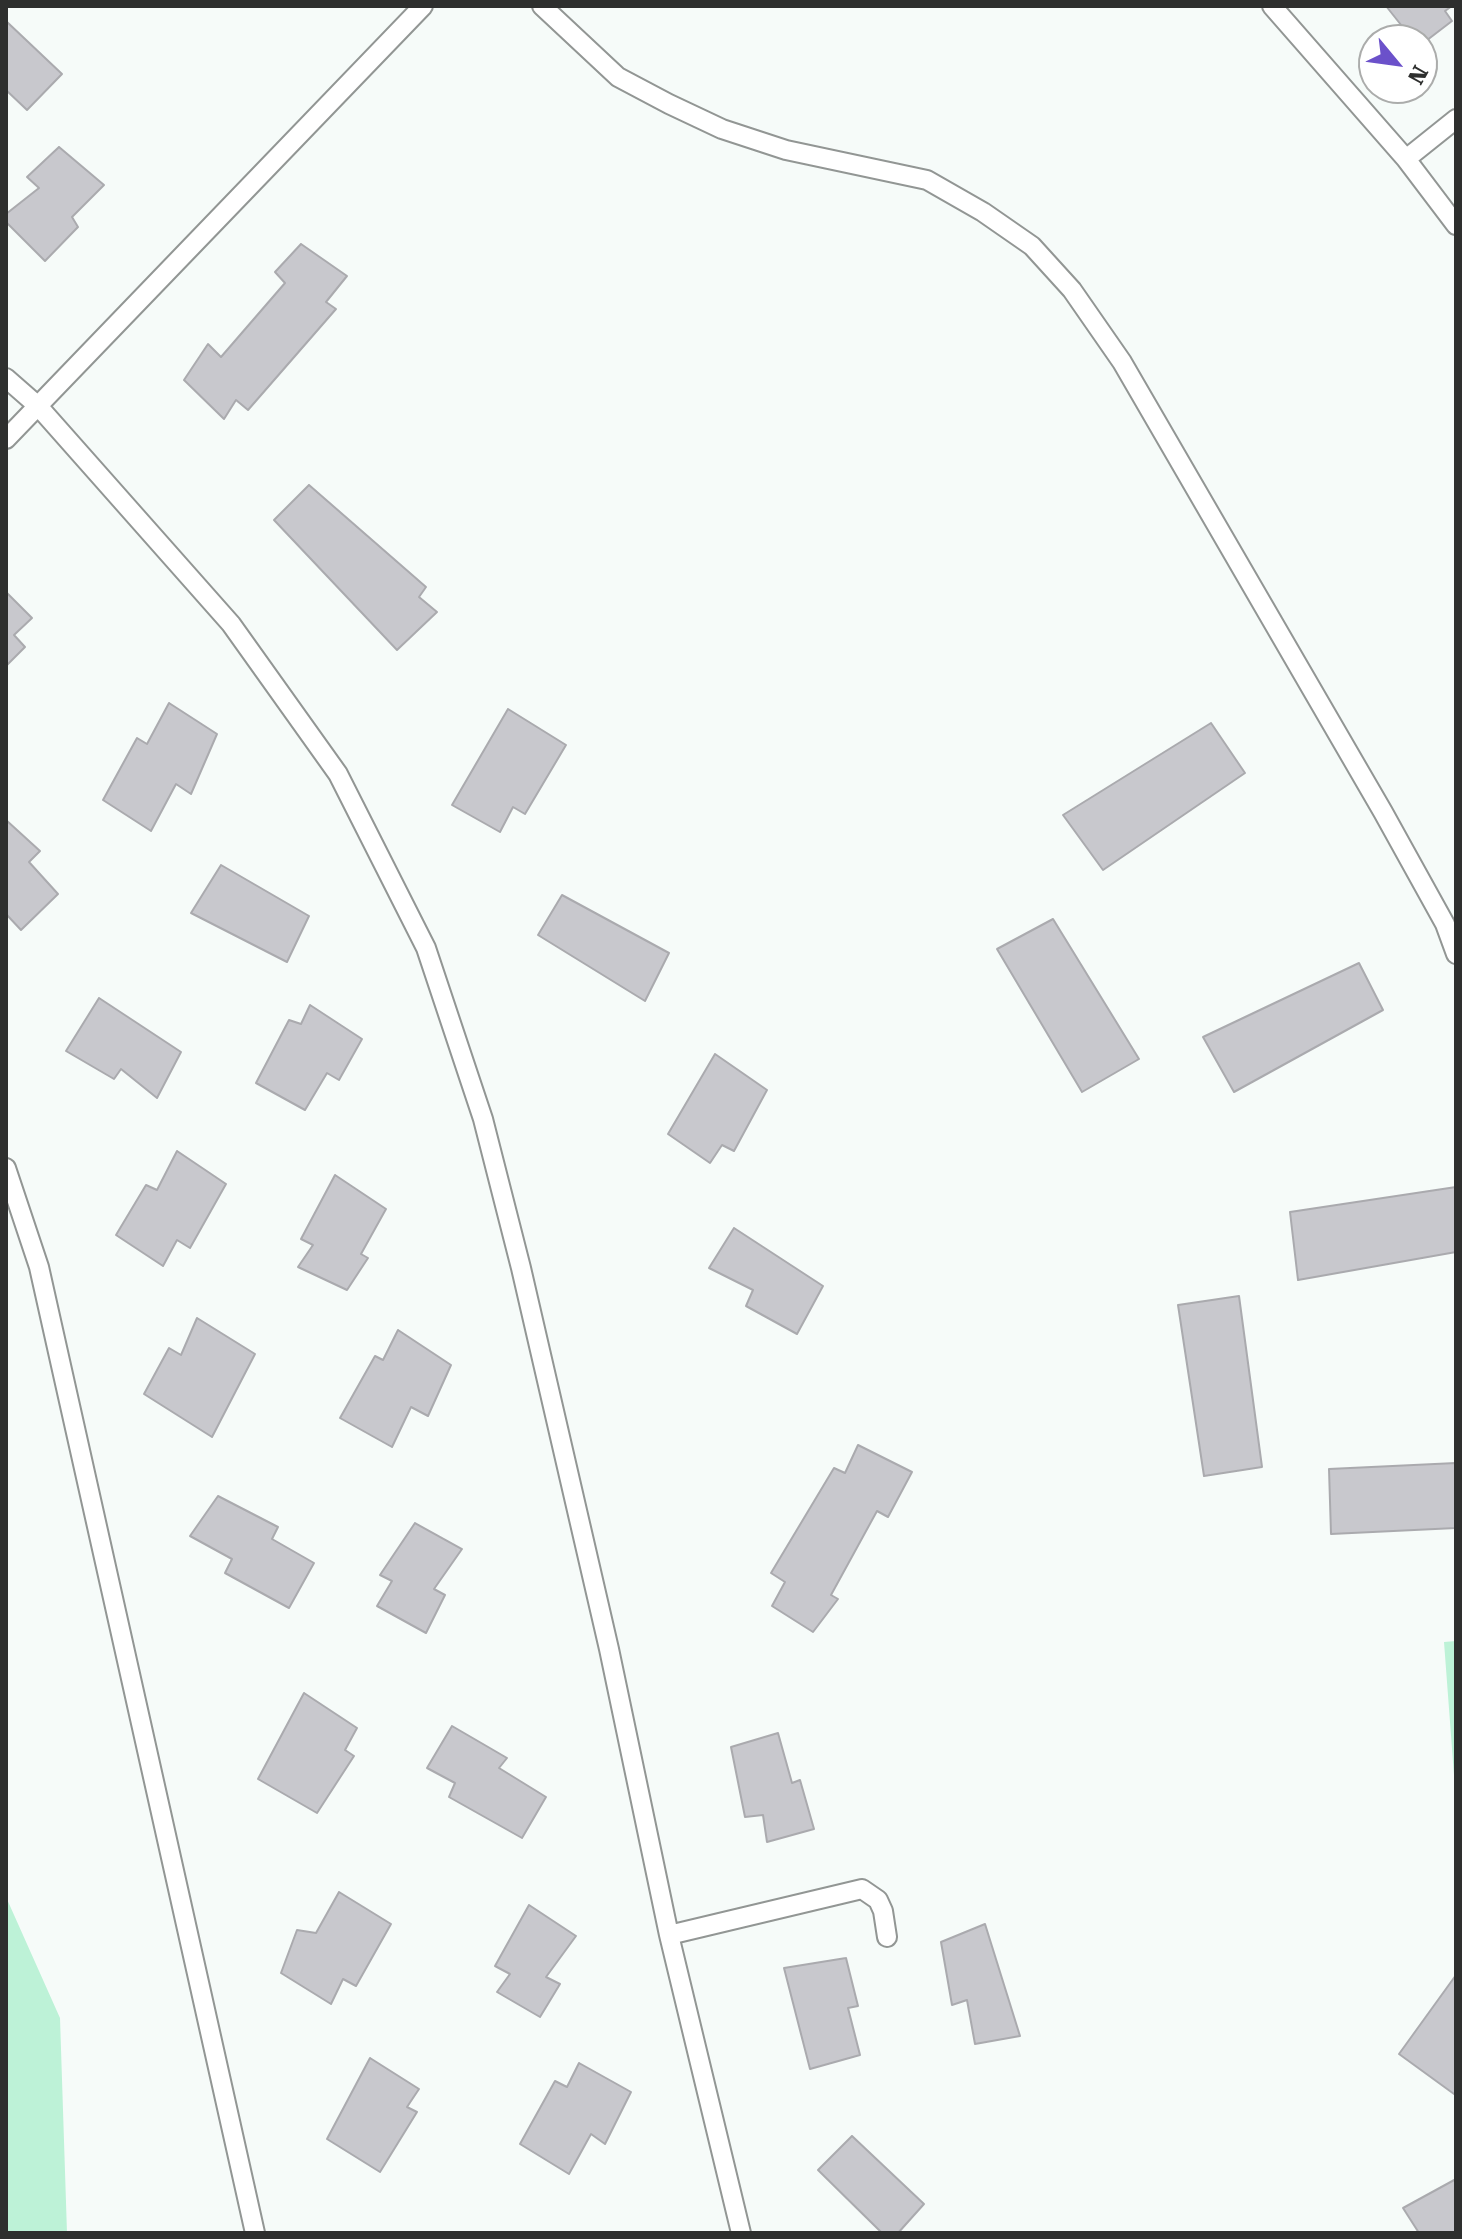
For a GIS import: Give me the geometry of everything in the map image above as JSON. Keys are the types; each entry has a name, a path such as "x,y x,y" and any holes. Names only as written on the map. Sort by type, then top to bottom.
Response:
{"lane":[{"path":"6,439 423,6"},
{"path":"542,6 618,77 669,104 722,129 786,150 927,180 983,212 1032,246 1072,290 1122,362 1383,812 1445,924 1456,954"},
{"path":"1272,6 1406,159 1456,225"},
{"path":"1406,159 1456,119"},
{"path":"6,378 38,406 231,624 338,774 426,948 483,1119 521,1268 606,1635 669,1935 741,2233"},
{"path":"6,1168 39,1267 255,2233"},
{"path":"669,1935 862,1889 878,1900 887,1937"}],"green space":[{"path":"1456,1641 1456,1802 1444,1642"},
{"path":"6,1897 60,2018 67,2233 6,2233"}],"building":[{"path":"1386,6 1452,6 1445,11 1452,21 1438,32 1438,24 1400,24"},
{"path":"6,21 62,74 27,110 6,90"},
{"path":"59,147 104,185 72,217 78,227 45,261 6,222 6,214 39,188 27,177"},
{"path":"301,244 347,276 326,302 336,309 248,410 236,400 224,419 184,380 208,344 221,357 285,283 275,272"},
{"path":"309,485 426,587 419,597 437,612 397,650 274,520"},
{"path":"6,592 32,618 14,635 25,647 6,666"},
{"path":"169,703 217,734 191,794 176,784 151,831 103,800 137,738 147,744"},
{"path":"508,709 566,745 525,814 513,807 500,832 452,805"},
{"path":"1211,723 1245,773 1103,870 1063,815"},
{"path":"6,820 40,851 29,862 58,894 21,930 6,914"},
{"path":"221,865 309,916 287,962 191,913"},
{"path":"562,895 669,953 645,1001 538,935"},
{"path":"1053,919 1139,1059 1082,1092 997,949"},
{"path":"1359,963 1383,1010 1234,1092 1203,1037"},
{"path":"99,998 181,1052 157,1098 121,1069 114,1079 66,1051"},
{"path":"310,1005 362,1039 339,1080 327,1073 305,1110 256,1083 289,1020 301,1024"},
{"path":"715,1054 767,1090 734,1151 722,1145 710,1163 668,1134"},
{"path":"177,1151 226,1184 190,1248 177,1240 163,1266 116,1235 146,1185 157,1190"},
{"path":"335,1175 386,1209 361,1254 368,1258 347,1290 298,1267 313,1245 301,1239"},
{"path":"1456,1187 1456,1252 1298,1280 1290,1212"},
{"path":"734,1228 823,1286 797,1334 746,1306 753,1290 709,1268"},
{"path":"1239,1296 1262,1467 1204,1476 1178,1305"},
{"path":"197,1318 255,1354 212,1437 144,1394 169,1348 181,1355"},
{"path":"398,1330 451,1365 428,1416 411,1407 392,1447 340,1418 375,1356 383,1360"},
{"path":"858,1445 912,1472 888,1517 877,1511 831,1595 838,1599 813,1632 772,1606 785,1582 771,1573 834,1468 845,1473"},
{"path":"1456,1463 1456,1528 1331,1534 1329,1469"},
{"path":"218,1496 278,1527 272,1539 314,1563 289,1608 225,1573 232,1559 190,1536"},
{"path":"415,1523 462,1549 434,1589 445,1595 426,1633 377,1606 392,1581 380,1575"},
{"path":"304,1693 357,1728 345,1750 354,1756 317,1813 258,1779"},
{"path":"452,1726 507,1758 499,1768 546,1797 522,1838 449,1797 455,1783 427,1768"},
{"path":"778,1733 792,1783 800,1780 814,1829 767,1842 763,1815 745,1817 731,1747"},
{"path":"339,1892 391,1924 356,1986 343,1979 331,2004 281,1973 297,1930 316,1933"},
{"path":"529,1905 576,1936 546,1977 560,1984 540,2017 497,1992 510,1974 495,1966"},
{"path":"985,1924 1020,2036 975,2044 967,2000 952,2005 941,1942"},
{"path":"846,1958 858,2006 848,2008 860,2055 810,2069 784,1968"},
{"path":"1456,1975 1456,2091 1454,2094 1399,2054"},
{"path":"370,2058 419,2089 407,2107 417,2112 380,2172 327,2139"},
{"path":"579,2063 631,2092 605,2144 591,2134 569,2174 520,2144 555,2081 567,2087"},
{"path":"852,2136 924,2204 898,2233 882,2233 818,2170"},
{"path":"1456,2179 1456,2233 1419,2233 1403,2208"}]}
